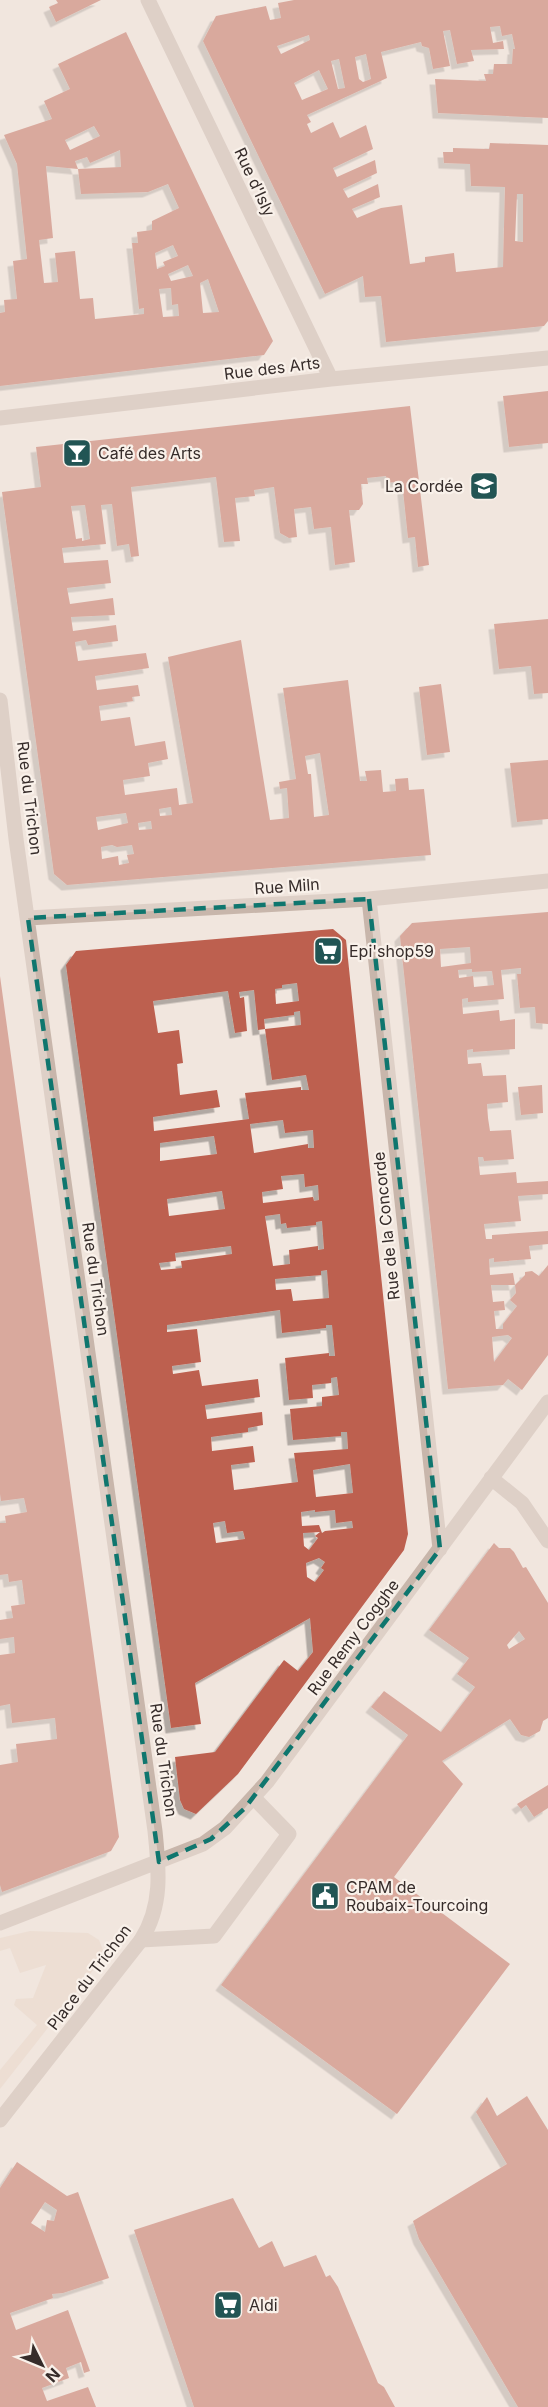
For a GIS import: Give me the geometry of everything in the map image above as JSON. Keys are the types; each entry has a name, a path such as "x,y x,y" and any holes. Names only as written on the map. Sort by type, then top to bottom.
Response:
{"street":[{"name":"Rue d'Isly","path":"148,0 331,379"},
{"name":"Rue des Arts","path":"0,418 331,379 548,358"},
{"name":"Rue du Trichon","path":"0,700 28,918 159,1862"},
{"name":"Rue Miln","path":"28,918 369,899 548,881"},
{"name":"Rue de la Concorde","path":"369,899 441,1549"},
{"name":"Rue Remy Cogghe","path":"159,1862 211,1839 254,1798 548,1402"},
{"path":"491,1478 522,1503 548,1541"},
{"path":"141,1940 214,1936 289,1834 254,1798"},
{"path":"1,1921 159,1862"},
{"name":"Place du Trichon","path":"0,2120 141,1940 157,1903 159,1862"}],"highlighted area":[{"path":"369,899 440,1549 245,1808 211,1839 159,1862 28,918"}],"shaded area":[{"path":"30,1931 88,1933 99,1940 105,1955 0,2089 0,2070 37,2025 14,2005 16,1999 33,1998 46,1965 20,1973 10,1948 0,1951 0,1938"}],"building":[{"path":"56,0 101,0 56,22 49,7 58,3"},
{"path":"294,0 548,0 548,118 438,113 435,79 486,81 484,74 493,74 494,64 512,64 513,49 515,49 512,34 502,36 500,26 490,27 493,43 503,41 504,49 471,50 474,61 457,64 450,30 443,31 450,66 433,69 429,48 422,46 421,42 381,52 387,78 307,115 311,122 307,124 311,133 333,122 340,138 366,125 373,149 333,168 337,177 375,160 377,173 343,189 348,198 378,184 380,197 352,209 357,218 381,208 402,205 410,264 425,262 425,257 454,253 456,272 503,267 505,187 471,186 470,164 444,163 443,152 453,152 453,148 489,149 490,143 548,145 548,321 544,326 386,342 381,296 365,297 363,276 325,294 203,41 216,16 266,6 270,20 281,18 278,3","holes":["309,35 310,40 281,54 277,46","366,54 371,79 363,82 359,79 355,57","339,59 345,88 338,89 331,61","319,70 328,89 302,100 294,83","517,194 523,194 523,242 515,241"]},
{"path":"126,32 273,341 264,355 0,386 0,313 5,312 4,300 17,299 13,261 27,259 17,164 4,135 52,119 44,101 70,89 58,64","holes":["94,126 100,136 70,150 65,140","120,150 121,167 78,169 75,161 87,157 90,163","46,166 78,169 81,194 148,192 168,184 179,208 152,221 152,230 137,232 138,243 132,243 139,309 144,308 144,314 95,319 93,298 80,299 75,251 55,253 58,282 44,283 39,240 53,238","173,245 178,256 163,262 165,266 157,269 155,253","188,265 193,276 171,281 168,274","208,279 219,312 203,313 200,283","171,288 172,305 178,304 179,316 163,317 159,289"]},
{"path":"548,391 548,443 509,447 503,396"},
{"path":"410,406 429,565 418,567 415,537 408,538 402,481 387,483 386,476 367,478 368,484 361,484 363,504 359,510 349,510 355,562 335,565 331,527 314,529 311,507 294,509 297,537 289,538 280,533 274,487 254,490 255,496 235,498 240,541 224,542 216,477 131,487 139,556 131,557 129,544 117,546 112,504 101,505 106,544 62,548 64,563 108,560 111,583 67,588 70,604 113,598 115,615 71,617 73,631 116,625 118,641 88,645 86,640 75,642 78,661 146,653 149,668 95,676 97,690 138,685 140,696 132,697 133,701 99,706 101,721 130,717 135,746 165,741 168,759 148,763 150,776 123,780 125,795 177,788 179,805 193,803 168,657 241,640 270,820 289,818 287,788 280,789 279,782 296,779 283,688 348,680 360,781 367,781 365,771 381,770 383,792 396,791 395,779 408,778 409,790 424,789 431,855 67,885 54,874 2,492 41,487 36,447","holes":["85,505 90,539 82,541 82,538 76,539 71,506","320,753 329,815 314,817 311,774 308,774 305,756","171,807 172,815 160,816 159,809","126,813 128,823 98,830 96,817","151,821 152,829 139,830 138,823","132,845 134,854 127,855 129,863 119,865 118,856 102,859 101,847"]},
{"path":"548,619 548,693 534,694 531,666 499,669 494,624"},
{"path":"441,684 450,752 427,755 419,687"},
{"path":"548,760 548,819 517,822 510,763"},
{"path":"548,912 548,1024 536,1023 535,1007 520,1008 517,974 521,974 521,968 501,970 504,999 468,1002 468,998 462,999 463,1014 499,1010 500,1021 515,1019 515,1049 473,1052 473,1049 467,1050 468,1064 481,1063 483,1076 506,1075 508,1102 487,1104 488,1118 490,1131 511,1130 514,1159 484,1161 483,1157 478,1157 480,1175 516,1172 517,1183 548,1181 548,1194 518,1196 521,1221 484,1224 486,1239 492,1239 492,1235 548,1231 548,1244 529,1246 531,1259 494,1262 494,1258 489,1259 490,1275 513,1273 515,1285 525,1275 525,1272 532,1271 539,1276 548,1265 548,1355 522,1390 508,1379 503,1385 448,1389 400,936 412,923","holes":["470,947 471,963 441,967 440,949","458,970 492,971 494,985 474,987 473,976 459,978","491,1285 515,1285 516,1293 510,1300 517,1306 503,1324 503,1329 496,1329 494,1311 505,1310 504,1301 493,1302","508,1335 512,1338 494,1362 492,1337"]},
{"path":"333,929 346,940 408,1534 404,1550 238,1774 196,1814 184,1809 180,1800 175,1757 215,1752 284,1660 298,1671 313,1652 310,1618 195,1683 201,1724 171,1728 66,965 76,951","holes":["297,983 299,1001 276,1004 275,989 282,988 282,985","254,990 258,1030 265,1029 272,1080 306,1075 309,1090 301,1090 301,1087 245,1093 249,1119 154,1131 153,1117 220,1107 217,1090 180,1095 177,1064 183,1063 179,1030 158,1033 153,1001 228,991 235,1033 247,1031 244,997 240,998 239,992","300,1011 301,1025 265,1029 264,1019 294,1015 294,1012","283,1120 285,1133 313,1130 314,1148 308,1148 308,1144 254,1153 250,1124","214,1136 217,1154 160,1161 160,1143","304,1174 305,1187 318,1185 319,1200 314,1201 313,1197 263,1203 262,1192 283,1189 281,1176","222,1191 225,1209 169,1216 167,1199","280,1214 281,1224 286,1223 287,1228 316,1225 316,1222 322,1221 324,1249 318,1250 318,1246 289,1250 290,1264 273,1266 265,1216","231,1246 232,1254 181,1261 182,1268 161,1270 159,1263 176,1261 175,1253","327,1270 329,1298 293,1301 291,1289 276,1290 275,1279 321,1275 321,1271","280,1310 282,1333 326,1328 326,1325 332,1325 335,1356 329,1356 329,1353 285,1358 289,1400 313,1398 312,1385 331,1383 331,1378 337,1377 339,1395 322,1397 322,1406 290,1409 293,1440 341,1436 341,1432 347,1432 348,1449 294,1453 298,1482 234,1490 231,1465 255,1462 253,1446 212,1451 211,1437 248,1432 248,1428 263,1425 262,1412 207,1419 205,1405 260,1397 258,1379 202,1386 199,1370 173,1374 172,1366 201,1362 197,1329 167,1332 167,1325","350,1464 353,1493 316,1497 313,1470","335,1510 336,1523 352,1521 353,1528 322,1533 319,1525 302,1526 301,1512","225,1521 227,1533 243,1531 245,1539 216,1543 213,1523","320,1532 315,1536 318,1538 309,1550 304,1546 303,1533","319,1558 325,1562 321,1568 324,1570 315,1582 307,1577 306,1563"]},
{"path":"0,976 119,1837 111,1851 2,1892 0,1885 0,1765 18,1762 16,1744 57,1739 55,1718 12,1723 10,1704 0,1706 0,1655 15,1653 14,1637 0,1639 0,1620 13,1618 11,1606 25,1604 22,1580 9,1582 8,1574 0,1575 0,1523 6,1523 5,1516 27,1512 24,1498 1,1501 0,1494"},
{"path":"542,1085 543,1113 521,1115 518,1087"},
{"path":"494,1543 499,1548 510,1548 523,1568 526,1567 548,1603 548,1718 543,1721 540,1731 529,1737 521,1735 510,1719 442,1761 463,1784 394,1877 510,1964 397,2114 221,1985 408,1735 371,1707 384,1691 441,1732 475,1687 457,1674 469,1658 429,1630","holes":["519,1631 525,1639 509,1649 507,1645"]},
{"path":"548,1785 548,1808 534,1817 526,1805 521,1809 517,1804"},
{"path":"527,2096 548,2130 548,2407 518,2407 419,2239 413,2221 507,2164 476,2112 487,2097 497,2116"},
{"path":"17,2162 67,2196 78,2192 109,2278 63,2293 52,2294 53,2298 10,2313 16,2330 68,2310 90,2371 84,2373 81,2362 66,2368 69,2378 42,2388 47,2401 88,2387 96,2407 0,2407 0,2188","holes":["45,2202 57,2210 54,2221 47,2220 45,2232 31,2223"]},
{"name":"Aldi","path":"233,2198 259,2248 272,2241 284,2267 316,2255 326,2277 330,2275 338,2287 378,2383 384,2387 395,2407 194,2407 134,2230"}],"place":[{"name":"Café des Arts","path":"77,453"},
{"name":"La Cordée","path":"484,486"},
{"name":"Epi'shop59","path":"328,951"},
{"name":"CPAM de Roubaix-Tourcoing","path":"325,1896"},
{"name":"Aldi","path":"228,2305"}]}
